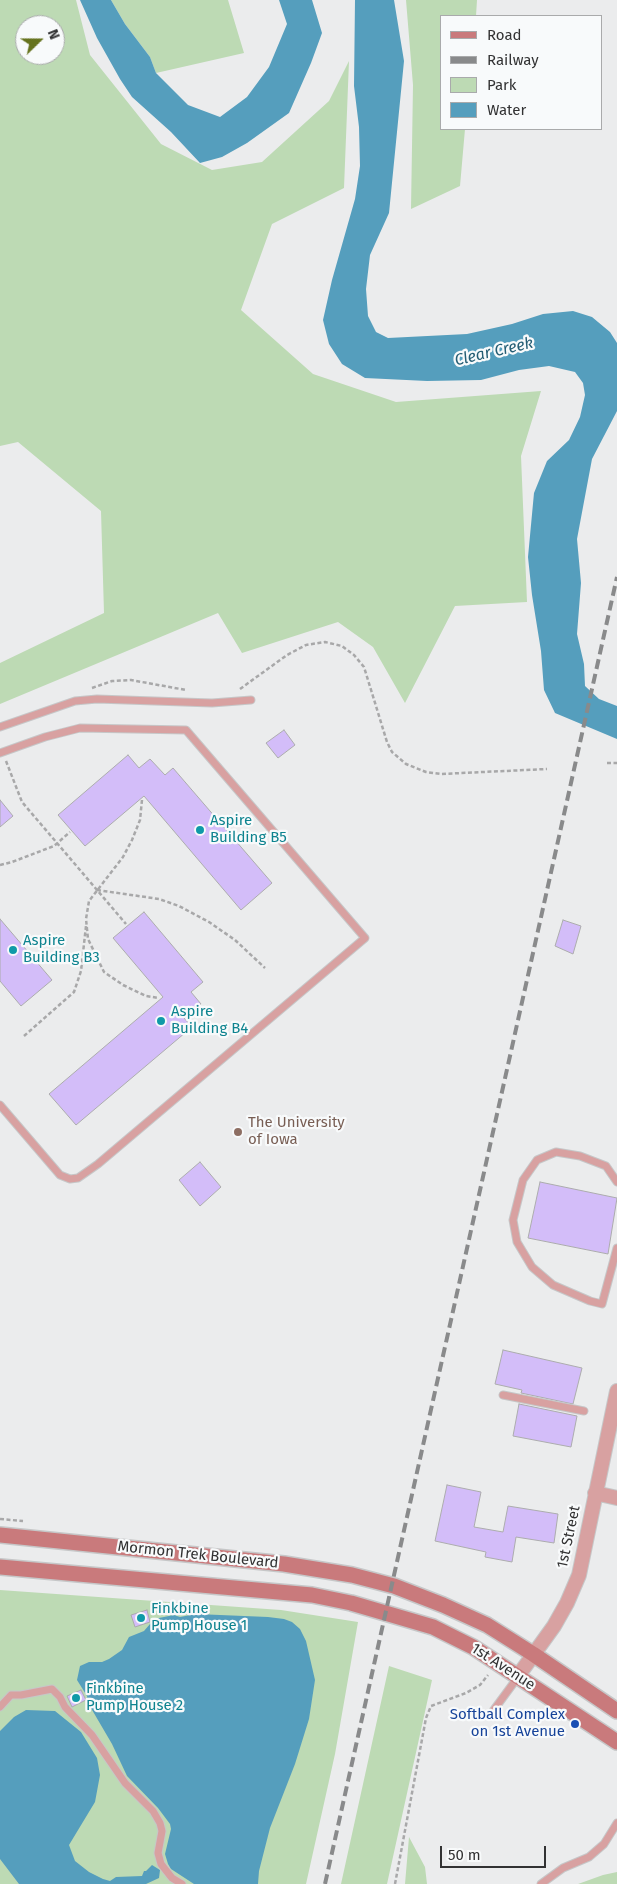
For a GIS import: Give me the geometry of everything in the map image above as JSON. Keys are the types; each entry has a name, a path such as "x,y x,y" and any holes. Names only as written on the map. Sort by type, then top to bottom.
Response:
{"main road":[{"name":"Mormon Trek Boulevard","path":"0,1535 284,1564 352,1575 394,1586"},
{"name":"Mormon Trek Boulevard","path":"0,1566 312,1595 351,1602 380,1611"},
{"name":"1st Avenue","path":"394,1586 487,1625 534,1654 617,1711"},
{"name":"1st Avenue","path":"380,1611 433,1627 473,1647 617,1742"}],"street":[{"name":"1st Street","path":"518,1676 567,1603 579,1575 617,1391"},
{"path":"595,1493 617,1498"}],"lane":[{"path":"0,727 54,707 82,700 212,703 251,700"},
{"path":"0,1105 60,1175 70,1180 78,1178 98,1164 365,938 186,730 80,728 45,737 1,753"},
{"path":"617,1182 606,1166 580,1156 556,1152 537,1160 523,1180 513,1220 516,1242 532,1267 553,1285 590,1301 602,1304 617,1248"},
{"path":"503,1395 584,1411"},
{"path":"493,1711 518,1676"},
{"path":"0,1707 11,1695 52,1690 65,1707 92,1735 124,1783 153,1811 162,1831 158,1853 161,1864 172,1878 182,1884"},
{"path":"541,1884 563,1868 589,1857 604,1844 617,1823"}],"path":[{"path":"236,691 244,688 286,656 306,645 325,642 342,646 354,655 364,667 386,742 392,752 406,764 426,772 441,774 546,769"},
{"path":"84,691 112,681 131,680 192,692"},
{"path":"1,753 22,802 126,924"},
{"path":"607,763 617,764"},
{"path":"24,1036 74,992 81,971 89,902 123,857 132,840 140,820 142,800"},
{"path":"0,865 58,844 70,832"},
{"path":"97,890 159,900 179,906 209,922 235,940 265,968"},
{"path":"87,922 88,939 104,972 122,985 146,996 158,998"},
{"path":"395,1884 426,1718 431,1706 466,1693 480,1685 487,1676 502,1665"}],"green space":[{"path":"0,0 76,0 90,55 161,144 212,170 262,162 329,101 349,61 344,188 272,224 241,310 313,374 396,402 541,391 521,456 527,602 455,606 405,703 373,647 338,622 242,653 218,613 0,704 0,663 104,613 101,511 18,442 0,446"},
{"path":"111,0 228,0 244,53 156,73 150,57 125,24"},
{"path":"406,0 477,0 476,15 440,15 440,130 465,130 460,186 411,209 413,85"},
{"path":"0,1590 281,1610 358,1622 335,1754 306,1884 0,1884"},
{"path":"389,1666 432,1680 387,1884 341,1884"},
{"path":"409,1837 425,1867 427,1884 405,1884"},
{"path":"617,1872 617,1884 578,1884 603,1875"}],"water":[{"path":"80,0 111,0 125,24 150,57 156,73 188,105 220,117 247,97 269,67 287,24 279,0 312,0 322,33 289,113 247,143 222,157 200,163 171,132 132,97 97,38"},
{"name":"Clear Creek","path":"355,0 394,0 404,61 389,213 370,255 366,289 368,316 376,332 388,338 467,334 512,324 543,314 573,311 592,317 610,332 617,343 617,411 592,459 577,539 581,583 577,634 584,664 585,686 599,699 617,706 617,739 555,713 544,690 541,651 532,595 528,557 534,493 547,461 569,440 580,417 585,395 583,383 575,372 549,366 519,370 481,380 427,381 365,378 342,364 329,344 323,320 332,280 355,199 360,166 359,127 354,86"},
{"path":"196,1614 268,1617 292,1622 300,1629 306,1641 315,1680 309,1719 295,1764 270,1828 259,1871 258,1884 194,1884 171,1869 165,1854 171,1829 170,1824 158,1808 127,1776 77,1680 80,1666 89,1662 102,1662 109,1659 122,1650 129,1637 144,1631 159,1618"},
{"path":"26,1710 55,1711 81,1732 97,1758 100,1775 95,1802 69,1845 75,1861 89,1872 110,1881 116,1877 142,1876 144,1871 152,1865 160,1870 159,1878 146,1884 19,1884 0,1859 0,1731 14,1717"}],"building":[{"path":"284,730 295,745 278,758 266,743"},
{"name":"Aspire Building B5","path":"128,755 139,768 150,759 165,775 173,768 272,883 241,910 144,796 85,846 58,815"},
{"path":"0,800 13,816 0,827"},
{"name":"Aspire Building B4","path":"144,912 203,982 191,992 201,1004 184,1018 192,1027 76,1125 49,1094 163,997 113,938"},
{"name":"Aspire Building B3","path":"0,919 52,980 21,1006 0,981"},
{"path":"563,920 581,926 573,954 555,946"},
{"path":"200,1162 221,1187 200,1206 179,1180"},
{"path":"540,1182 617,1198 608,1254 528,1238"},
{"path":"503,1350 582,1368 573,1404 521,1393 522,1390 495,1384"},
{"path":"519,1404 577,1416 571,1447 513,1436"},
{"path":"447,1485 481,1492 474,1527 503,1532 508,1506 558,1514 554,1543 516,1537 512,1562 485,1557 486,1552 435,1541"},
{"name":"Finkbine Pump House 1","path":"147,1610 150,1622 135,1627 131,1615"},
{"name":"Finkbine Pump House 2","path":"81,1690 86,1700 72,1707 67,1696"}],"railway":[{"path":"325,1884 617,577"}],"place":[{"name":"Aspire Building B5","path":"200,830"},
{"name":"Aspire Building B3","path":"13,950"},
{"name":"Aspire Building B4","path":"161,1021"},
{"name":"The University of Iowa","path":"238,1132"},
{"name":"Finkbine Pump House 1","path":"141,1618"},
{"name":"Finkbine Pump House 2","path":"76,1698"},
{"name":"Softball Complex on 1st Avenue","path":"575,1724"}]}
